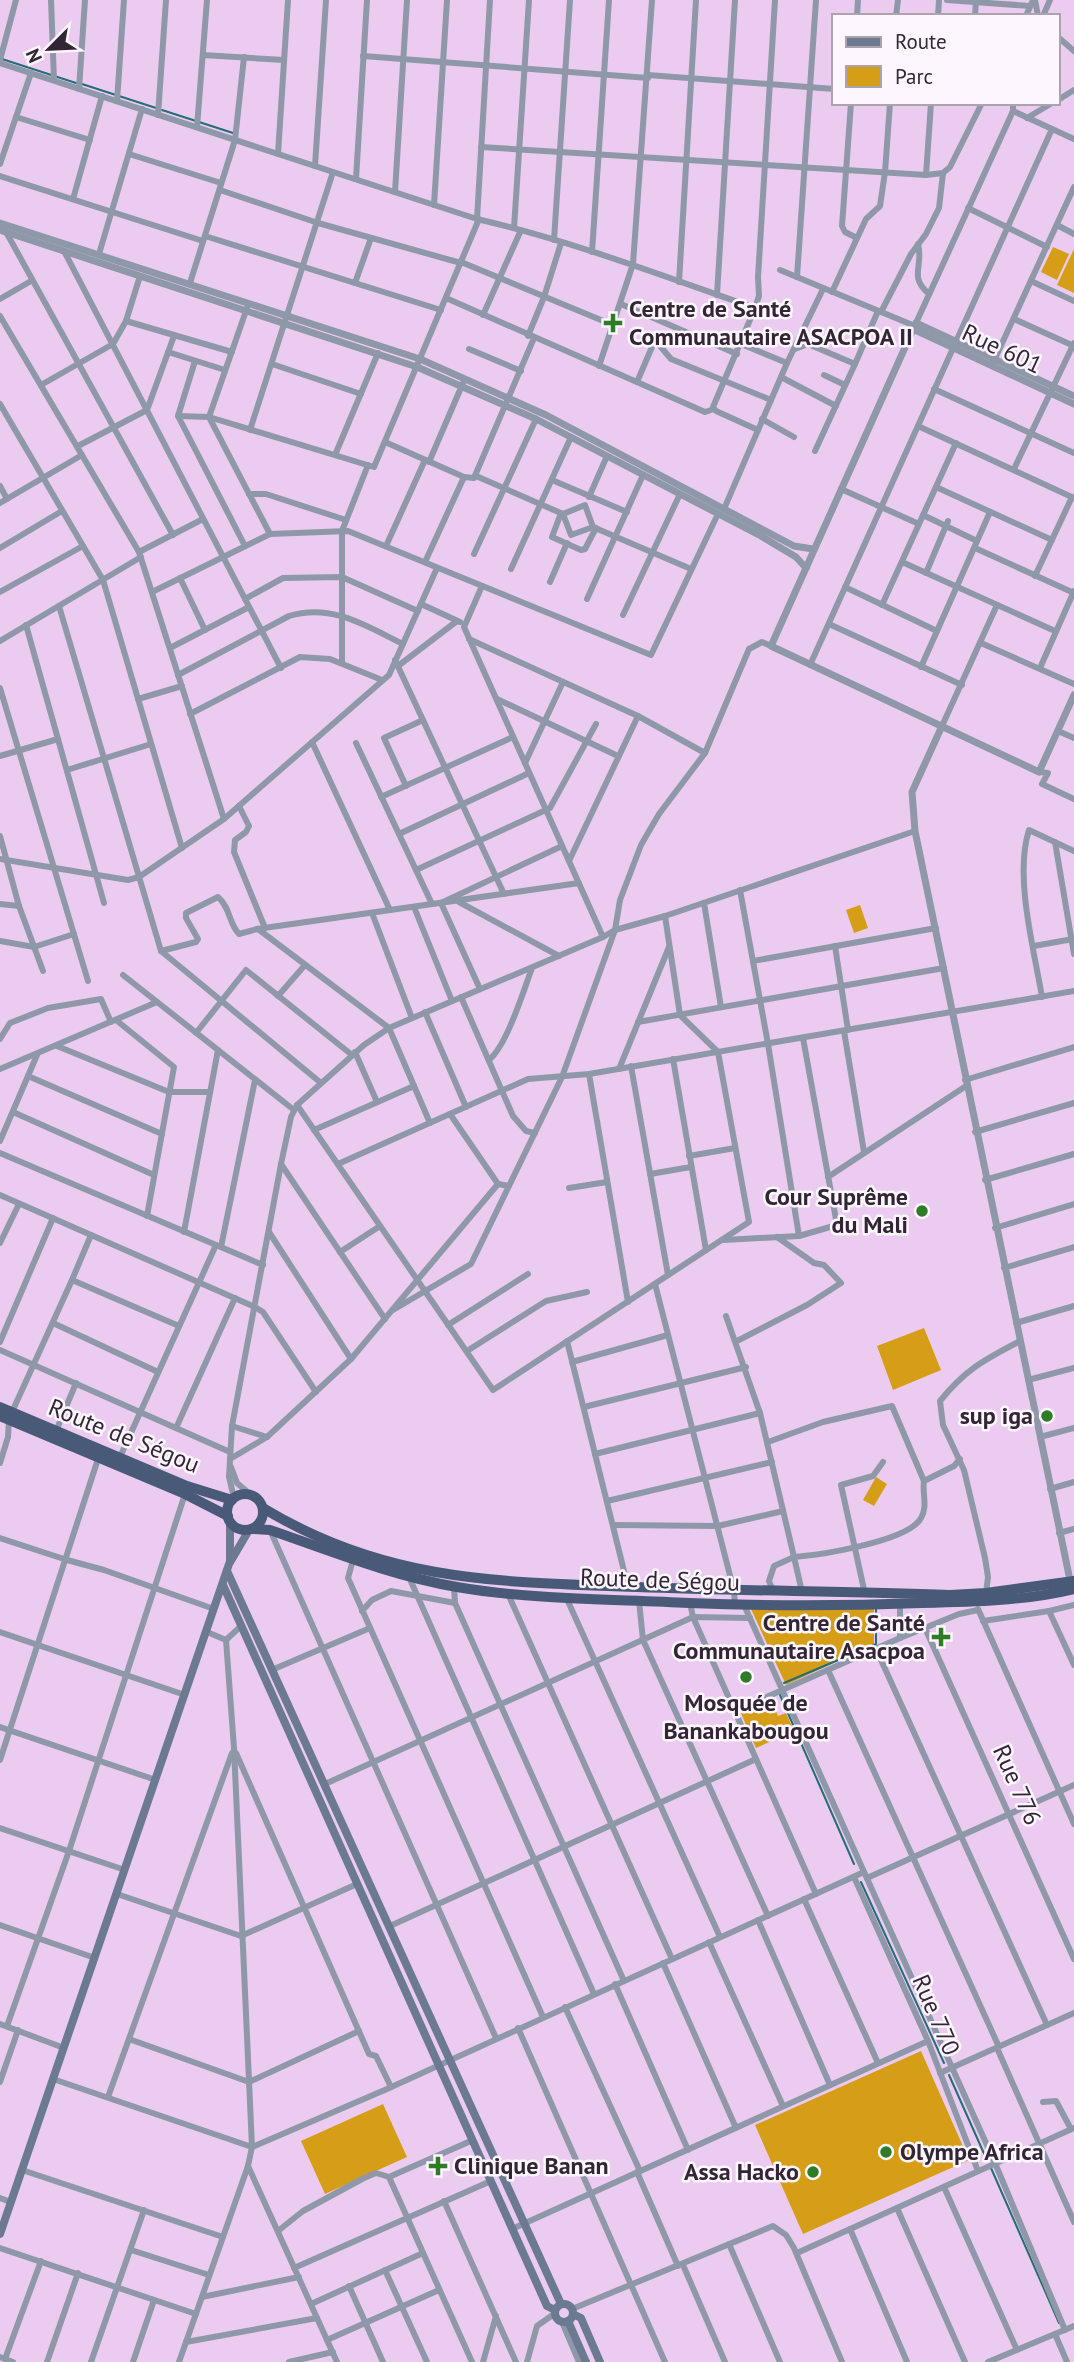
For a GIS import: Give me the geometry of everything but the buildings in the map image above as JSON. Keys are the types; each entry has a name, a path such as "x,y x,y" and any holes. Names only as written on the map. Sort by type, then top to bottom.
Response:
{"highway":[{"name":"Route de Ségou","path":"0,1407 7,1416 98,1459 185,1494 229,1519 235,1527 270,1530 353,1560 454,1587 508,1594 739,1605 976,1606 1048,1594 1072,1585"},
{"name":"Route de Ségou","path":"7,1416 56,1431 187,1486 233,1499 245,1494 251,1495 257,1498 263,1508 288,1523 356,1553 409,1568 485,1581 865,1594 986,1593 1072,1585"},
{"path":"229,1519 228,1510 233,1499"},
{"path":"251,1529 262,1520 263,1508"}],"main road":[{"path":"0,2234 223,1585 228,1567 229,1519"},
{"path":"228,1567 251,1529"},
{"path":"228,1567 525,2223 557,2309"},
{"path":"223,1585 547,2306 569,2316 581,2318 600,2362"},
{"path":"557,2309 566,2304 586,2362"}],"street":[{"path":"16,0 0,62 434,205 633,264 755,308"},
{"path":"51,0 54,80"},
{"path":"79,89 85,0"},
{"path":"117,101 124,0"},
{"path":"158,115 166,0"},
{"path":"197,128 206,0"},
{"path":"278,154 288,0"},
{"path":"315,166 326,0"},
{"path":"356,179 367,0"},
{"path":"395,192 407,0"},
{"path":"434,205 447,0"},
{"path":"178,416 209,417 374,467 478,219 490,0"},
{"path":"483,315 518,229 519,150 529,0"},
{"path":"385,442 472,479 477,476 521,371 558,241 560,152 570,0"},
{"path":"592,252 609,0"},
{"path":"599,366 633,264 652,0"},
{"path":"679,282 696,0"},
{"path":"716,295 734,0"},
{"path":"714,409 759,296 775,0"},
{"path":"797,277 816,0"},
{"path":"947,0 1033,2"},
{"path":"1060,39 1074,51"},
{"path":"203,55 284,60"},
{"path":"363,56 832,89"},
{"path":"190,283 235,140 244,57"},
{"path":"0,164 31,73"},
{"path":"1061,98 1074,90"},
{"path":"74,199 102,96"},
{"path":"1061,98 1074,100"},
{"path":"851,105 842,226 845,232 857,238"},
{"path":"832,292 866,219 880,206 890,105"},
{"path":"926,175 931,105"},
{"path":"481,147 926,175 943,173 950,167 981,105"},
{"path":"1027,118 1049,105"},
{"path":"771,646 1013,107 1027,118 1074,139"},
{"path":"99,254 142,109"},
{"path":"16,117 90,140"},
{"path":"810,665 1052,129"},
{"path":"129,153 318,223 461,263 613,326"},
{"path":"250,430 333,172"},
{"path":"815,451 879,311 939,208 943,173"},
{"path":"0,176 441,310"},
{"path":"993,363 1074,187"},
{"path":"968,208 1047,247"},
{"path":"1057,225 1074,234"},
{"path":"3,227 190,283 247,306"},
{"path":"3,227 140,276 247,306 418,363 508,401 794,546 813,550"},
{"path":"3,227 173,535"},
{"path":"355,283 370,238"},
{"path":"918,244 920,253 916,277 918,284 929,294"},
{"path":"64,251 281,668"},
{"path":"780,270 915,326"},
{"path":"41,385 113,344 126,321 140,276"},
{"path":"0,299 31,281"},
{"path":"1031,281 1074,301"},
{"path":"724,509 787,363 823,289"},
{"path":"446,298 705,412 714,409 758,430"},
{"path":"621,304 737,354"},
{"path":"247,306 209,417 270,534"},
{"path":"0,316 140,555 224,820"},
{"path":"286,319 378,353 418,363"},
{"path":"1014,319 1074,345 1014,469"},
{"path":"126,321 232,352"},
{"name":"Rue 601","path":"915,326 1052,390 1074,404"},
{"path":"78,446 147,410 174,336"},
{"path":"637,382 655,340 671,359 771,400"},
{"path":"741,344 787,363"},
{"path":"793,350 808,344 855,364"},
{"path":"469,349 521,371"},
{"path":"168,352 225,370"},
{"path":"335,455 378,353"},
{"path":"195,361 178,416 245,546"},
{"path":"272,364 361,394"},
{"path":"824,375 845,385"},
{"path":"781,377 836,406"},
{"path":"386,546 463,382"},
{"path":"934,389 1074,453"},
{"name":"Rue 601","path":"1052,390 1074,396"},
{"path":"508,401 571,438 761,536 796,556 806,568"},
{"path":"0,404 103,580 182,848"},
{"path":"474,554 536,419"},
{"path":"762,419 794,436"},
{"path":"918,426 1073,497 1035,576"},
{"path":"511,569 571,438"},
{"path":"882,605 956,443"},
{"path":"0,486 3,501 82,455"},
{"path":"477,476 562,513 585,505 607,456"},
{"path":"342,663 342,531 368,465"},
{"path":"587,599 643,475"},
{"path":"425,562 464,477"},
{"path":"552,480 626,512"},
{"path":"936,487 1052,540"},
{"path":"841,489 919,524"},
{"path":"249,494 266,494 346,520"},
{"path":"623,615 680,494"},
{"path":"585,505 595,527 691,569"},
{"path":"0,548 62,511"},
{"path":"922,667 990,512"},
{"path":"550,582 571,535 562,513"},
{"path":"562,513 552,537 567,544 584,550 595,527"},
{"path":"923,515 947,524 976,545 1035,576 1074,592 1040,668"},
{"path":"152,592 270,534 348,531 651,655 716,518"},
{"path":"0,641 173,535 204,519"},
{"path":"926,573 947,524"},
{"path":"571,535 595,527"},
{"path":"0,592 83,546"},
{"path":"902,562 1055,631"},
{"path":"3,859 98,877 121,880 139,877 224,820 389,675 397,663 438,568"},
{"path":"245,599 283,578 342,577 465,624"},
{"path":"180,579 205,630"},
{"path":"482,586 465,624 470,639 603,937"},
{"path":"845,587 937,631"},
{"path":"998,605 912,792 915,831 965,1083 1072,1585"},
{"path":"59,606 161,951 321,1083"},
{"path":"170,648 249,607"},
{"path":"178,675 299,613 342,614 403,644"},
{"path":"397,663 457,621"},
{"path":"829,624 962,685"},
{"path":"26,625 104,903"},
{"path":"470,639 638,716 705,753"},
{"path":"393,1310 471,1264 562,1077 615,930 620,900 641,845 659,814 705,753 749,649 762,642 1039,772 1048,773 1042,784 1074,799"},
{"path":"981,642 1074,684"},
{"path":"190,714 300,657 330,659 382,680"},
{"path":"397,663 504,894"},
{"path":"525,763 562,682"},
{"path":"138,699 181,686"},
{"path":"0,688 88,981"},
{"path":"1039,772 1074,695"},
{"path":"496,698 618,756"},
{"path":"569,861 638,716"},
{"path":"406,786 384,738 423,720"},
{"path":"416,870 550,808 596,723"},
{"path":"1058,731 1074,738"},
{"path":"381,797 513,737"},
{"path":"0,756 58,739"},
{"path":"312,742 390,910"},
{"path":"356,743 432,904"},
{"path":"67,770 151,744"},
{"path":"399,834 529,773"},
{"path":"239,806 249,826 236,840 234,852 261,929 389,1028 430,1123"},
{"path":"1042,997 1023,874 1029,830 1074,851"},
{"path":"233,1499 229,1485 232,1426 281,1164 295,1107 354,1054 389,1028 615,930 704,903 915,831"},
{"path":"0,836 3,859 43,971"},
{"path":"1055,842 1074,954"},
{"path":"441,903 562,846"},
{"path":"161,951 196,942 198,939 186,913 218,897 225,904 236,933 579,883"},
{"path":"740,890 799,1236"},
{"path":"457,901 559,956"},
{"path":"441,903 480,989"},
{"path":"704,903 721,1007"},
{"path":"0,904 19,905"},
{"path":"414,907 452,1001"},
{"path":"372,913 412,1018"},
{"path":"123,975 255,1080 295,1107 338,1164 493,1390 749,1222 718,1052 680,1015 664,916"},
{"path":"753,961 936,928"},
{"path":"0,941 34,947 74,934"},
{"path":"1034,946 1073,939"},
{"path":"619,1069 670,945"},
{"path":"835,946 864,1152"},
{"path":"278,996 305,965"},
{"path":"489,1060 495,1055 506,1034 533,967"},
{"path":"638,1022 944,968"},
{"path":"196,1033 246,970 354,1054 377,1102"},
{"path":"338,1164 528,1079 589,1074 1074,991"},
{"path":"461,997 517,1123 535,1133"},
{"path":"0,1039 10,1023 48,1008 102,999 114,1021 174,1067 147,1216"},
{"path":"0,1069 157,1002"},
{"path":"425,1012 466,1107"},
{"path":"722,1240 799,1236 837,1226 803,1038"},
{"path":"57,1046 169,1092 210,1092"},
{"path":"828,1177 965,1083 1074,1047"},
{"path":"184,1232 218,1050"},
{"path":"0,1141 37,1055"},
{"path":"673,1059 706,1250"},
{"path":"631,1066 668,1275"},
{"path":"589,1074 628,1302"},
{"path":"28,1076 162,1134"},
{"path":"120,1457 218,1246 255,1080"},
{"path":"314,1130 414,1086"},
{"path":"975,1132 1074,1103"},
{"path":"12,1112 154,1175"},
{"path":"450,1114 498,1184 509,1186"},
{"path":"689,1156 735,1147"},
{"path":"0,1153 263,1265"},
{"path":"985,1180 1074,1154"},
{"path":"281,1164 385,1319"},
{"path":"650,1174 691,1167"},
{"path":"569,1188 607,1182"},
{"path":"230,1459 267,1437 351,1359 498,1184"},
{"path":"0,1195 255,1307 262,1312 316,1392"},
{"path":"1,1240 19,1204"},
{"path":"995,1228 1074,1204"},
{"path":"0,1342 53,1219"},
{"path":"340,1252 380,1226"},
{"path":"269,1232 351,1359"},
{"path":"0,1463 8,1437 7,1416 34,1365 91,1235"},
{"path":"737,1342 807,1305 841,1283 824,1265 814,1263 777,1237"},
{"path":"1004,1268 1074,1247"},
{"path":"448,1325 528,1274"},
{"path":"72,1280 179,1326"},
{"path":"655,1284 739,1605 750,1618 866,1875 995,2164 1065,2330"},
{"path":"467,1352 546,1301 587,1292"},
{"path":"176,1428 235,1298"},
{"path":"1016,1323 1074,1306"},
{"path":"726,1316 746,1367 768,1442 802,1592"},
{"path":"53,1323 158,1372"},
{"path":"572,1362 668,1335"},
{"path":"567,1341 628,1587"},
{"path":"986,1593 988,1577 985,1558 960,1459 943,1425 940,1401 958,1379 979,1363 1020,1341"},
{"path":"0,1350 176,1428 230,1459 237,1483 251,1495"},
{"path":"584,1407 746,1367"},
{"path":"1028,1381 1074,1368"},
{"path":"56,1431 76,1383"},
{"path":"768,1442 823,1422 892,1406 924,1481 924,1515 916,1527 839,1552 794,1557 774,1566 769,1581 774,1591"},
{"path":"595,1454 760,1413"},
{"path":"232,1426 267,1437"},
{"path":"1040,1437 1074,1428"},
{"path":"0,1433 8,1437"},
{"path":"0,1760 98,1459"},
{"path":"924,1481 954,1466 960,1459"},
{"path":"607,1501 772,1462"},
{"path":"865,1594 841,1485 873,1476 883,1462"},
{"path":"1050,1489 1074,1482"},
{"path":"64,2048 4,2025 40,1939 185,1494"},
{"path":"613,1525 718,1526 783,1511"},
{"path":"1059,1533 1074,1529"},
{"path":"270,1530 496,2038"},
{"path":"0,1538 104,1570 214,1609"},
{"path":"353,1560 348,1578 543,2017"},
{"path":"408,1575 594,1994"},
{"path":"454,1587 455,1603 624,1980"},
{"path":"362,1611 372,1600 391,1591 455,1603"},
{"path":"508,1594 672,1959"},
{"path":"566,1597 720,1937"},
{"path":"639,1601 643,1640 768,1916"},
{"path":"690,1603 693,1617 816,1894"},
{"path":"900,1604 900,1638"},
{"path":"983,1621 1074,1605"},
{"path":"735,1711 976,1606 1074,1824"},
{"path":"1049,1611 1074,1665"},
{"path":"326,1784 693,1617 750,1618"},
{"path":"226,1640 241,1626"},
{"path":"274,1669 370,1628"},
{"name":"Rue 776","path":"925,1628 1074,1959"},
{"path":"0,1632 185,1695"},
{"path":"207,1632 226,1640"},
{"path":"179,2362 248,2166 252,2147 234,1748 226,1640"},
{"path":"876,1648 1047,2025"},
{"path":"828,1670 914,1857 1074,2222"},
{"path":"0,1727 156,1780"},
{"path":"234,1748 369,2054 376,2056 391,2087"},
{"path":"108,2097 234,1748"},
{"path":"390,1926 756,1759"},
{"path":"53,2079 252,2147 391,2087 804,1899 854,1877 914,1857 1074,1785"},
{"path":"0,1828 125,1870"},
{"name":"Rue 770","path":"854,1877 928,2041 978,2171"},
{"path":"117,1894 241,1936 357,1884"},
{"path":"804,1899 878,2063"},
{"path":"758,1920 830,2085"},
{"path":"0,1925 95,1958"},
{"path":"709,1942 783,2106"},
{"path":"663,1963 736,2128"},
{"path":"615,1984 688,2150"},
{"path":"565,2007 725,2362"},
{"path":"940,2073 1074,2014"},
{"path":"518,2028 665,2362"},
{"path":"0,2082 18,2030"},
{"path":"129,2039 249,2082 359,2031"},
{"path":"512,2229 928,2041"},
{"path":"797,2253 1072,2128 1056,2101 1043,2102"},
{"path":"278,2231 303,2211 364,2178 376,2173 389,2177 473,2140"},
{"path":"248,2166 337,2362"},
{"path":"22,2170 223,2237"},
{"path":"389,2177 471,2362"},
{"path":"294,2268 491,2181"},
{"path":"944,2187 1017,2350"},
{"path":"0,2198 11,2202"},
{"path":"444,2201 516,2362"},
{"path":"897,2208 965,2362"},
{"path":"91,2362 144,2210"},
{"path":"579,2362 569,2316 631,2284 774,2227 786,2235 797,2253 842,2362"},
{"path":"850,2229 907,2362"},
{"path":"729,2244 780,2362"},
{"path":"0,2248 196,2314"},
{"path":"131,2250 209,2276"},
{"path":"311,2304 422,2253"},
{"path":"13,2362 2,2358 41,2261"},
{"path":"385,2270 427,2362"},
{"path":"47,2362 78,2273"},
{"path":"202,2297 299,2277"},
{"path":"349,2287 383,2362"},
{"path":"327,2340 439,2290"},
{"path":"133,2362 154,2300"},
{"path":"527,2362 537,2326 557,2309"},
{"path":"483,2362 496,2316"},
{"path":"186,2342 317,2318"},
{"path":"988,2362 1007,2358 1017,2350 1074,2326"},
{"path":"1055,2334 1067,2362"},
{"path":"290,2362 333,2352"}],"green space":[{"path":"1053,247 1069,254 1057,280 1041,272"},
{"path":"1074,249 1074,293 1057,285"},
{"path":"860,905 868,928 854,933 846,910"},
{"path":"924,1328 941,1370 893,1390 877,1346"},
{"path":"876,1477 887,1484 874,1506 863,1500"},
{"path":"874,1607 874,1644 786,1685 751,1609"},
{"path":"771,1699 778,1716 786,1713 794,1731 756,1748 740,1711"},
{"path":"921,2051 969,2160 803,2234 755,2125"},
{"path":"383,2104 407,2157 325,2194 301,2141"}],"waterway":[{"path":"2,59 76,83"},
{"path":"82,84 156,108"},
{"path":"162,110 233,133"},
{"path":"784,1683 876,1644 876,1608"},
{"path":"780,1695 854,1864"},
{"path":"861,1882 944,2063"},
{"path":"949,2075 986,2158"},
{"path":"991,2168 1059,2323"}],"place":[{"name":"Centre de Santé Communautaire ASACPOA II","path":"613,323"},
{"name":"Cour Suprême du Mali","path":"922,1211"},
{"name":"sup iga","path":"1047,1416"},
{"name":"Centre de Santé Communautaire Asacpoa","path":"941,1637"},
{"name":"Mosquée de Banankabougou","path":"746,1677"},
{"name":"Olympe Africa","path":"886,2152"},
{"name":"Clinique Banan","path":"438,2166"},
{"name":"Assa Hacko","path":"813,2172"}]}
